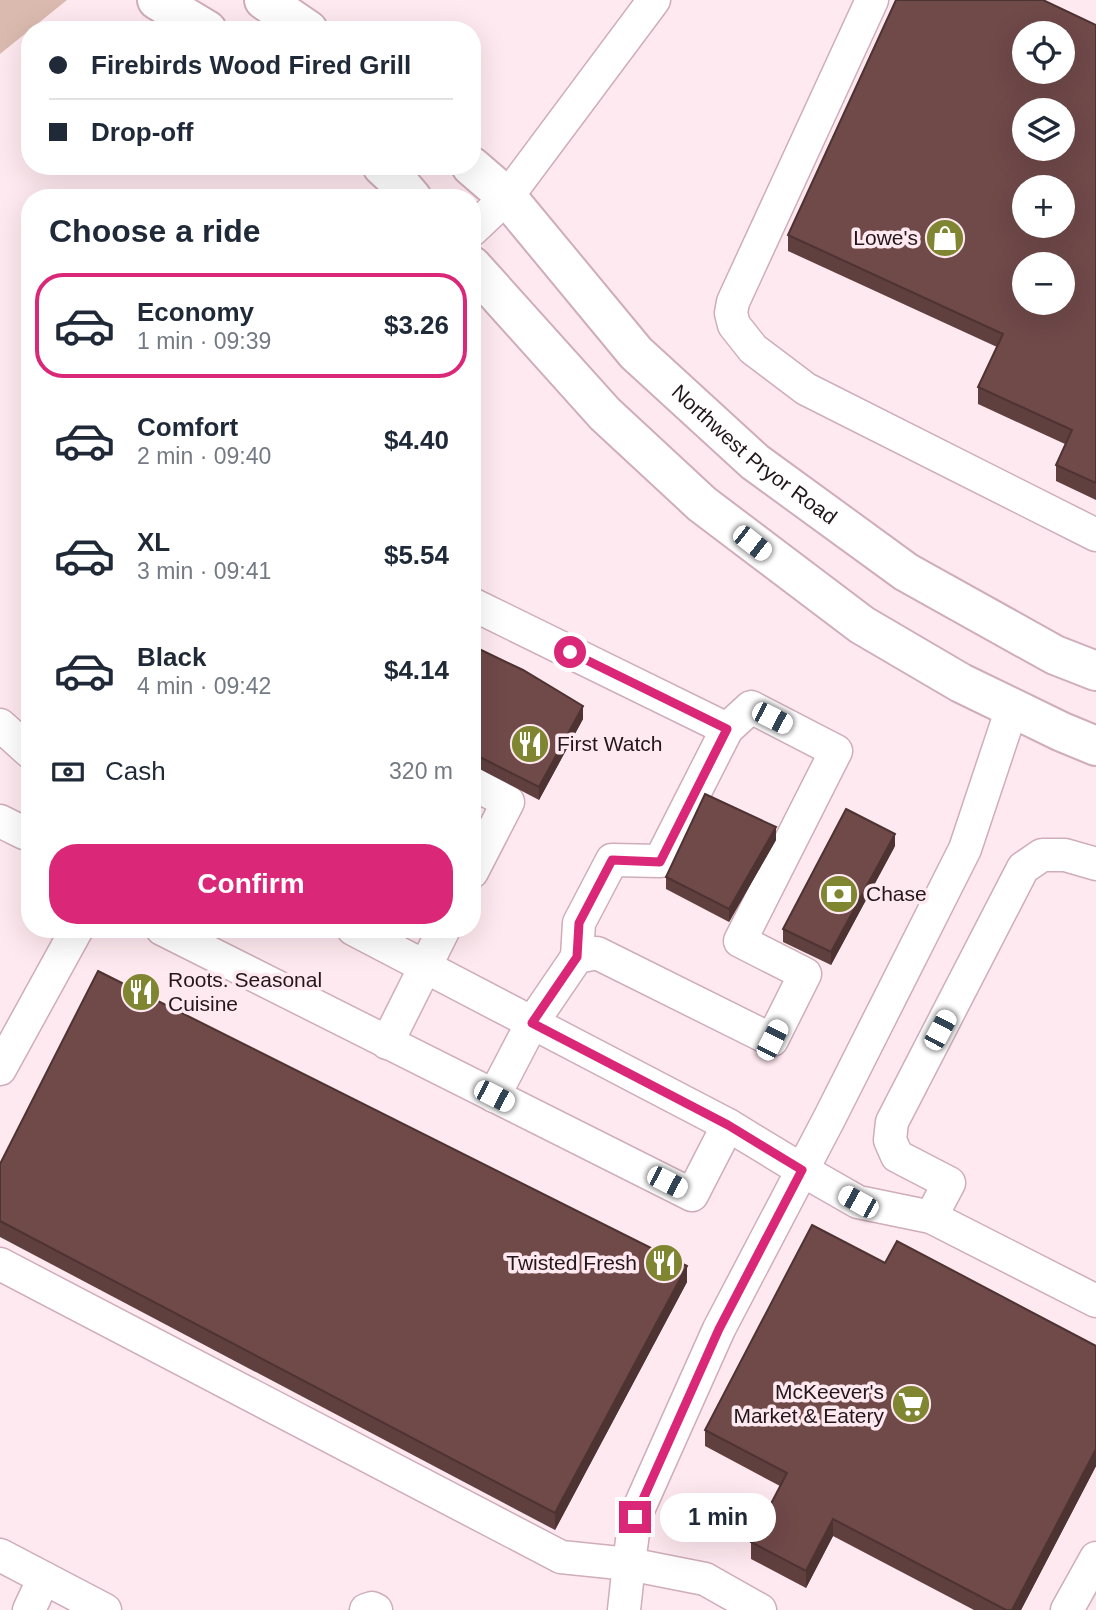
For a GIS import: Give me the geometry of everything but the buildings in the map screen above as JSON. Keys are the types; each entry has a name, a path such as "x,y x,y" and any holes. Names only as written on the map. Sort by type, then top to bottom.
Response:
{"main road":[{"path":"158,0 192,21"},
{"path":"264,0 294,21"},
{"path":"392,175 404,189"},
{"name":"Northwest Pryor Road","path":"481,175 507,197 636,353 755,462 906,572 1055,655 1096,671"},
{"path":"481,277 606,414 702,504 862,625 961,683 1062,733 1096,746"}],"street":[{"path":"481,222 507,197 654,0"},
{"path":"872,0 733,302 731,313 734,325 752,349 806,389 1096,535"},
{"path":"481,608 727,729"},
{"path":"494,1096 532,1023 577,957 579,923 612,860 660,862 727,729 751,707 836,751 740,941 806,974 772,1040 597,953 577,957"},
{"path":"624,1610 635,1517 719,1329 965,849 1012,708"},
{"path":"0,725 21,744"},
{"path":"481,788 508,802 481,854"},
{"path":"931,1217 948,1183 897,1156 890,1140 892,1122 1023,868 1042,855 1065,855 1096,864"},
{"path":"0,1069 72,938"},
{"path":"180,938 692,1195 728,1125"},
{"path":"369,938 728,1125 858,1202 931,1217 1096,1301"},
{"path":"387,1043 440,938"},
{"path":"0,1264 561,1557 629,1564 705,1579 760,1610"},
{"path":"0,1555 104,1610"},
{"path":"1067,1610 1096,1558"},
{"path":"29,1610 44,1578"},
{"path":"366,1610 376,1610"}],"shaded area":[{"path":"0,0 67,0 41,21 21,21 21,37 0,54"}],"place":[{"name":"Lowe's","path":"945,238"},
{"name":"First Watch","path":"530,744"},
{"name":"Chase","path":"839,894"},
{"name":"Roots. Seasonal Cuisine","path":"141,992"},
{"name":"Twisted Fresh","path":"664,1263"},
{"name":"McKeever's Market & Eatery","path":"911,1404"}],"route":[{"path":"570,652 727,729 660,862 612,860 579,923 577,957 532,1023 728,1125 802,1170 719,1329 635,1517"}]}
